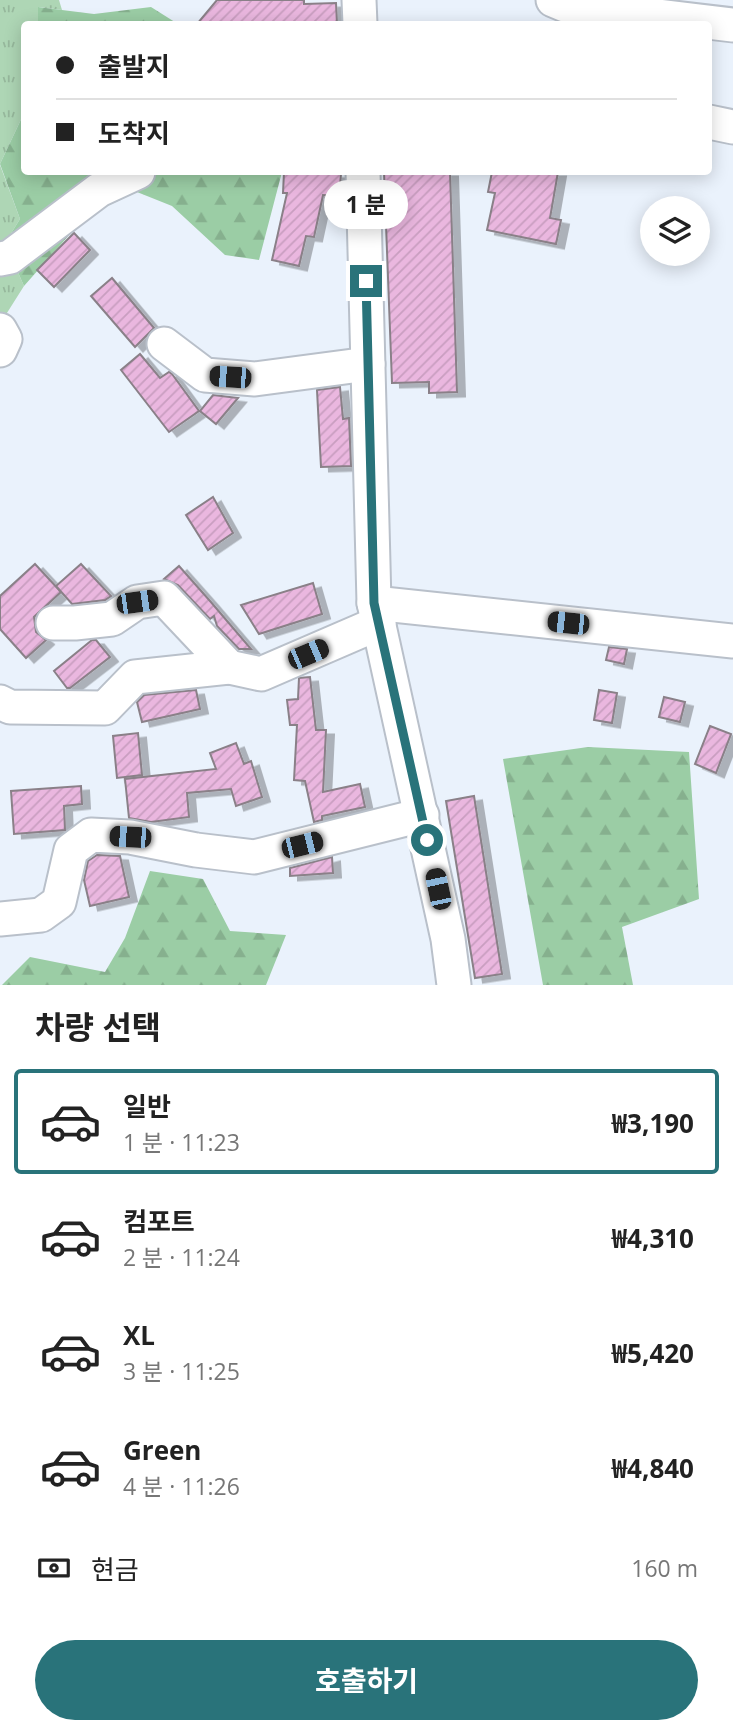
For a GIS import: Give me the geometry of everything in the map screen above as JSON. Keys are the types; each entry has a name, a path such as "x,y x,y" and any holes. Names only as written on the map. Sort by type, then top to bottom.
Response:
{"street":[{"path":"359,0 360,21"},
{"path":"554,0 565,5 699,21"},
{"path":"712,22 733,25"},
{"path":"712,123 733,127"},
{"path":"0,259 10,257 99,190 132,175"},
{"path":"363,175 377,613 448,939 454,985"},
{"path":"0,330 5,339 0,350"},
{"path":"164,344 205,376 256,379 368,364"},
{"path":"53,623 112,619 137,602 164,598 229,667"},
{"path":"0,702 10,707 105,708 135,677 229,667 261,674 377,613 733,641"},
{"path":"0,919 41,915 59,902 71,850 92,835 130,837 196,850 254,857 422,815"}],"green space":[{"path":"0,0 59,0 62,10 39,7 38,21 21,21 21,119 0,164"},
{"path":"38,7 94,14 151,7 173,21 38,21"},
{"path":"21,119 21,175 281,175 259,260 225,255 172,206 137,192 86,216 24,286 5,243 20,219 0,164"},
{"path":"0,165 20,219 5,243 24,286 0,324"},
{"path":"588,747 689,752 699,899 622,927 633,985 543,985 503,759"},
{"path":"150,871 203,879 230,931 286,935 266,985 2,985 30,957 105,972 125,938"}],"building":[{"path":"217,0 304,0 304,4 336,3 337,21 200,21"},
{"path":"284,175 341,175 339,196 323,195 314,237 306,236 299,266 272,260 287,193 283,193"},
{"path":"384,175 450,175 457,392 429,393 429,382 392,383"},
{"path":"491,175 557,175 550,218 561,220 556,244 487,230 495,193 488,192"},
{"path":"74,233 90,250 54,287 37,270"},
{"path":"112,278 154,328 135,347 91,296"},
{"path":"140,354 160,378 169,372 172,374 199,411 169,432 121,370"},
{"path":"340,387 343,419 349,418 351,466 321,467 317,390"},
{"path":"213,395 238,398 216,424 200,411"},
{"path":"213,497 233,533 208,550 186,515"},
{"path":"35,564 61,592 34,617 36,632 46,640 26,658 0,629 0,596"},
{"path":"81,564 111,596 105,600 72,604 56,586"},
{"path":"179,566 251,649 239,649 217,626 214,616 210,619 178,585 164,579"},
{"path":"313,583 322,614 259,634 241,605"},
{"path":"92,640 96,640 110,657 67,688 54,671"},
{"path":"609,647 627,649 624,664 606,660"},
{"path":"310,677 316,730 326,730 323,792 360,784 365,807 322,816 322,820 314,822 305,781 294,780 297,725 290,725 287,700 298,699 299,678"},
{"path":"196,690 200,709 142,722 137,702 144,695"},
{"path":"599,690 617,693 612,723 594,720"},
{"path":"664,697 685,702 680,722 659,717"},
{"path":"710,726 731,734 716,773 695,764"},
{"path":"138,733 142,775 117,778 113,736"},
{"path":"236,743 244,764 251,761 262,797 236,806 231,789 187,793 189,817 151,822 129,818 125,779 216,769 210,753"},
{"path":"81,786 82,804 64,806 65,830 14,834 11,791"},
{"path":"474,796 502,974 475,978 446,801"},
{"path":"97,855 120,856 129,897 90,906 84,880 88,861"},
{"path":"332,857 333,873 290,876 290,868"}],"route":[{"path":"366,281 374,603 427,840"}]}
